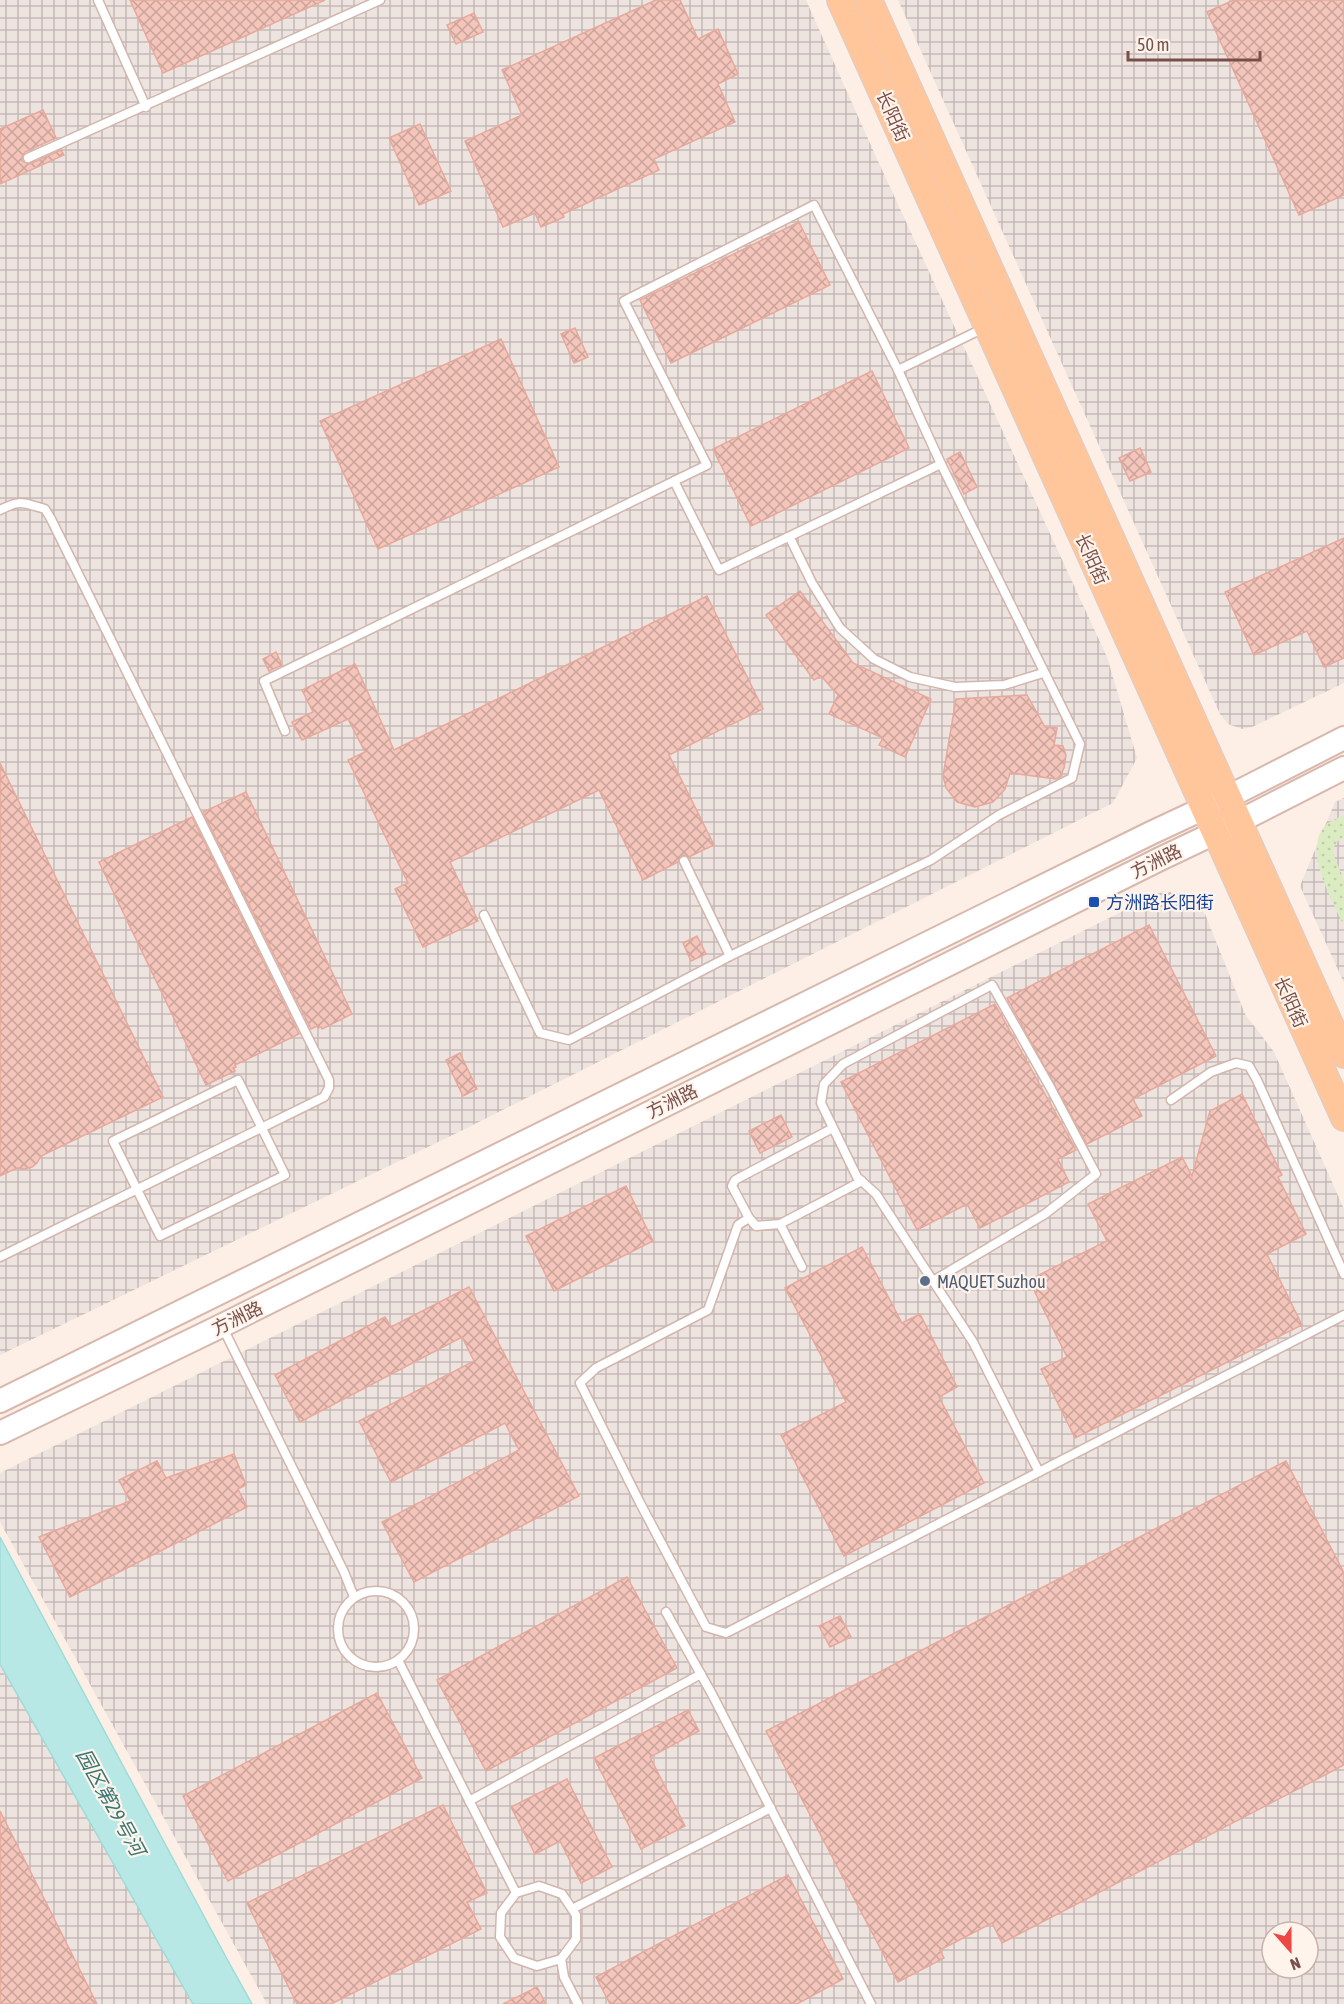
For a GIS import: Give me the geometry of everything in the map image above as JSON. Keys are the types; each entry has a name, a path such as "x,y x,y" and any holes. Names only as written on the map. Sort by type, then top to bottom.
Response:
{"main road":[{"name":"长阳街","path":"840,0 1344,1118"},
{"name":"长阳街","path":"868,0 1344,1055"},
{"name":"方洲路","path":"0,1401 1344,738"},
{"name":"方洲路","path":"0,1433 221,1326 1160,859 1240,822 1344,768"}],"lane":[{"path":"98,0 146,107"},
{"path":"28,158 380,0"},
{"path":"285,731 264,681 707,465 624,301 814,205 898,370 941,465 1043,674 1080,744 1072,778 999,815 931,860 730,956 569,1040 540,1033 484,915"},
{"path":"898,370 987,327"},
{"path":"674,481 719,570 941,465"},
{"path":"0,510 14,503 24,502 45,509 51,519 327,1071 329,1080 329,1088 324,1097 0,1257"},
{"path":"790,537 812,583 840,628 874,659 910,677 955,687 1004,685 1043,674"},
{"path":"684,861 730,956"},
{"path":"933,1281 1045,1214 1096,1174 1050,1087 992,986 843,1064 824,1084 821,1103 857,1176 876,1194 933,1281 973,1342 1039,1472"},
{"path":"1172,1100 1211,1072 1236,1063 1249,1066 1344,1274"},
{"path":"238,1080 262,1128 285,1175 160,1236 113,1141 238,1080"},
{"path":"833,1128 735,1180 732,1186 749,1218 756,1226 780,1224 862,1181"},
{"path":"749,1218 738,1225 708,1310 596,1368 580,1383 706,1627 726,1633 1344,1315"},
{"path":"780,1224 802,1267"},
{"path":"221,1326 339,1561 354,1597"},
{"path":"378,1589 401,1598 415,1618 414,1642 399,1662 375,1669 352,1661 338,1640 338,1632 339,1616 354,1597 378,1589"},
{"path":"666,1612 701,1674 871,2004"},
{"path":"399,1662 516,1893"},
{"path":"469,1801 701,1674"},
{"path":"572,1908 771,1808"},
{"path":"539,1887 562,1894 572,1908 576,1915 576,1939 561,1959 537,1966 514,1958 500,1937 501,1913 516,1893 539,1887"},
{"path":"561,1959 564,1977 578,2004"}],"shaded area":[{"path":"0,0 806,0 1107,657 1137,758 1113,803 465,1129 0,1355"},
{"path":"898,0 1344,0 1344,683 1252,727 1242,729 1228,724 1220,714"},
{"path":"1344,798 1344,983 1300,886 1335,802"},
{"path":"1163,891 1177,893 1194,901 1205,914 1245,1014 1274,1052 1344,1209 1344,2004 267,2004 0,1522 0,1473"},
{"path":"0,1664 193,2004 0,2004"}],"green space":[{"path":"1344,815 1344,837 1334,847 1335,858 1344,883 1344,921 1342,922 1321,873 1317,846 1320,834 1327,824"}],"water":[{"name":"园区第29号河","path":"0,1537 252,2004 193,2004 0,1664"}],"building":[{"path":"130,0 325,0 163,73"},
{"path":"656,0 680,0 698,39 718,29 738,74 718,84 735,122 654,159 659,170 563,214 564,217 541,227 535,213 503,227 465,141 522,115 502,70"},
{"path":"1234,0 1344,0 1344,195 1299,215 1207,12"},
{"path":"474,13 483,32 456,44 447,25"},
{"path":"43,110 56,138 25,152 22,161 30,164 61,150 64,155 0,184 0,129"},
{"path":"420,124 451,191 419,205 389,138"},
{"path":"799,222 830,285 671,363 640,300"},
{"path":"575,328 588,357 574,363 561,334"},
{"path":"501,339 559,467 378,549 320,421"},
{"path":"872,371 909,448 751,526 713,449"},
{"path":"1140,448 1151,472 1130,481 1119,458"},
{"path":"960,452 977,487 964,494 947,459"},
{"path":"1344,538 1344,658 1324,667 1307,631 1254,655 1225,592"},
{"path":"800,591 853,663 931,699 905,757 879,745 883,738 829,714 838,695 821,676 814,680 766,615"},
{"path":"707,596 763,709 669,755 714,845 689,857 681,856 678,862 643,880 599,790 450,862 478,921 423,947 395,889 408,883 348,760 365,752 348,719 302,740 292,722 313,712 302,690 355,664 394,750"},
{"path":"276,652 282,665 269,671 263,659"},
{"path":"1027,695 1045,727 1057,728 1054,745 1063,746 1066,755 1060,777 1056,779 1010,773 1005,789 993,802 975,807 957,802 946,788 943,776 956,699"},
{"path":"0,763 163,1097 41,1156 32,1167 17,1168 0,1176"},
{"path":"246,792 352,1014 322,1029 317,1026 311,1029 203,812"},
{"path":"192,817 299,1034 235,1065 236,1067 233,1068 235,1071 206,1085 99,862"},
{"path":"1149,925 1216,1056 1133,1099 1142,1116 1087,1144 1007,998"},
{"path":"697,936 706,954 691,961 683,943"},
{"path":"995,1004 1076,1150 1058,1159 1069,1182 980,1228 967,1204 917,1230 841,1082"},
{"path":"460,1053 477,1089 463,1096 446,1060"},
{"path":"1242,1094 1282,1175 1278,1177 1306,1234 1267,1254 1302,1325 1075,1438 1041,1369 1067,1357 1029,1280 1107,1241 1088,1204 1182,1157 1192,1176 1210,1111"},
{"path":"781,1115 792,1137 760,1153 749,1131"},
{"path":"626,1186 653,1241 554,1291 526,1236"},
{"path":"862,1247 902,1323 920,1314 957,1387 939,1397 984,1483 844,1556 781,1435 846,1402 785,1288"},
{"path":"469,1287 579,1496 414,1582 382,1522 519,1450 505,1423 391,1482 359,1421 474,1361 462,1337 300,1422 275,1375 385,1317 391,1327"},
{"path":"234,1454 246,1485 238,1489 247,1507 70,1597 39,1537 130,1501 119,1480 157,1461 166,1478"},
{"path":"1286,1461 1344,1573 1344,1765 1002,1943 992,1923 940,1950 944,1958 898,1982 766,1731"},
{"path":"627,1577 677,1668 486,1771 437,1680"},
{"path":"840,1616 851,1637 830,1647 819,1626"},
{"path":"377,1693 422,1778 228,1881 183,1796"},
{"path":"688,1710 699,1731 650,1757 685,1826 641,1849 594,1758"},
{"path":"567,1779 612,1867 581,1883 560,1841 535,1854 511,1807"},
{"path":"443,1805 487,1893 467,1902 481,1929 331,2004 297,2004 247,1903"},
{"path":"0,1811 97,2004 0,2004"},
{"path":"788,1875 843,1979 797,2004 610,2004 596,1977"},
{"path":"537,1987 546,2004 503,2004"}],"place":[{"name":"方洲路长阳街","path":"1094,902"},
{"name":"MAQUET Suzhou","path":"925,1281"}]}
